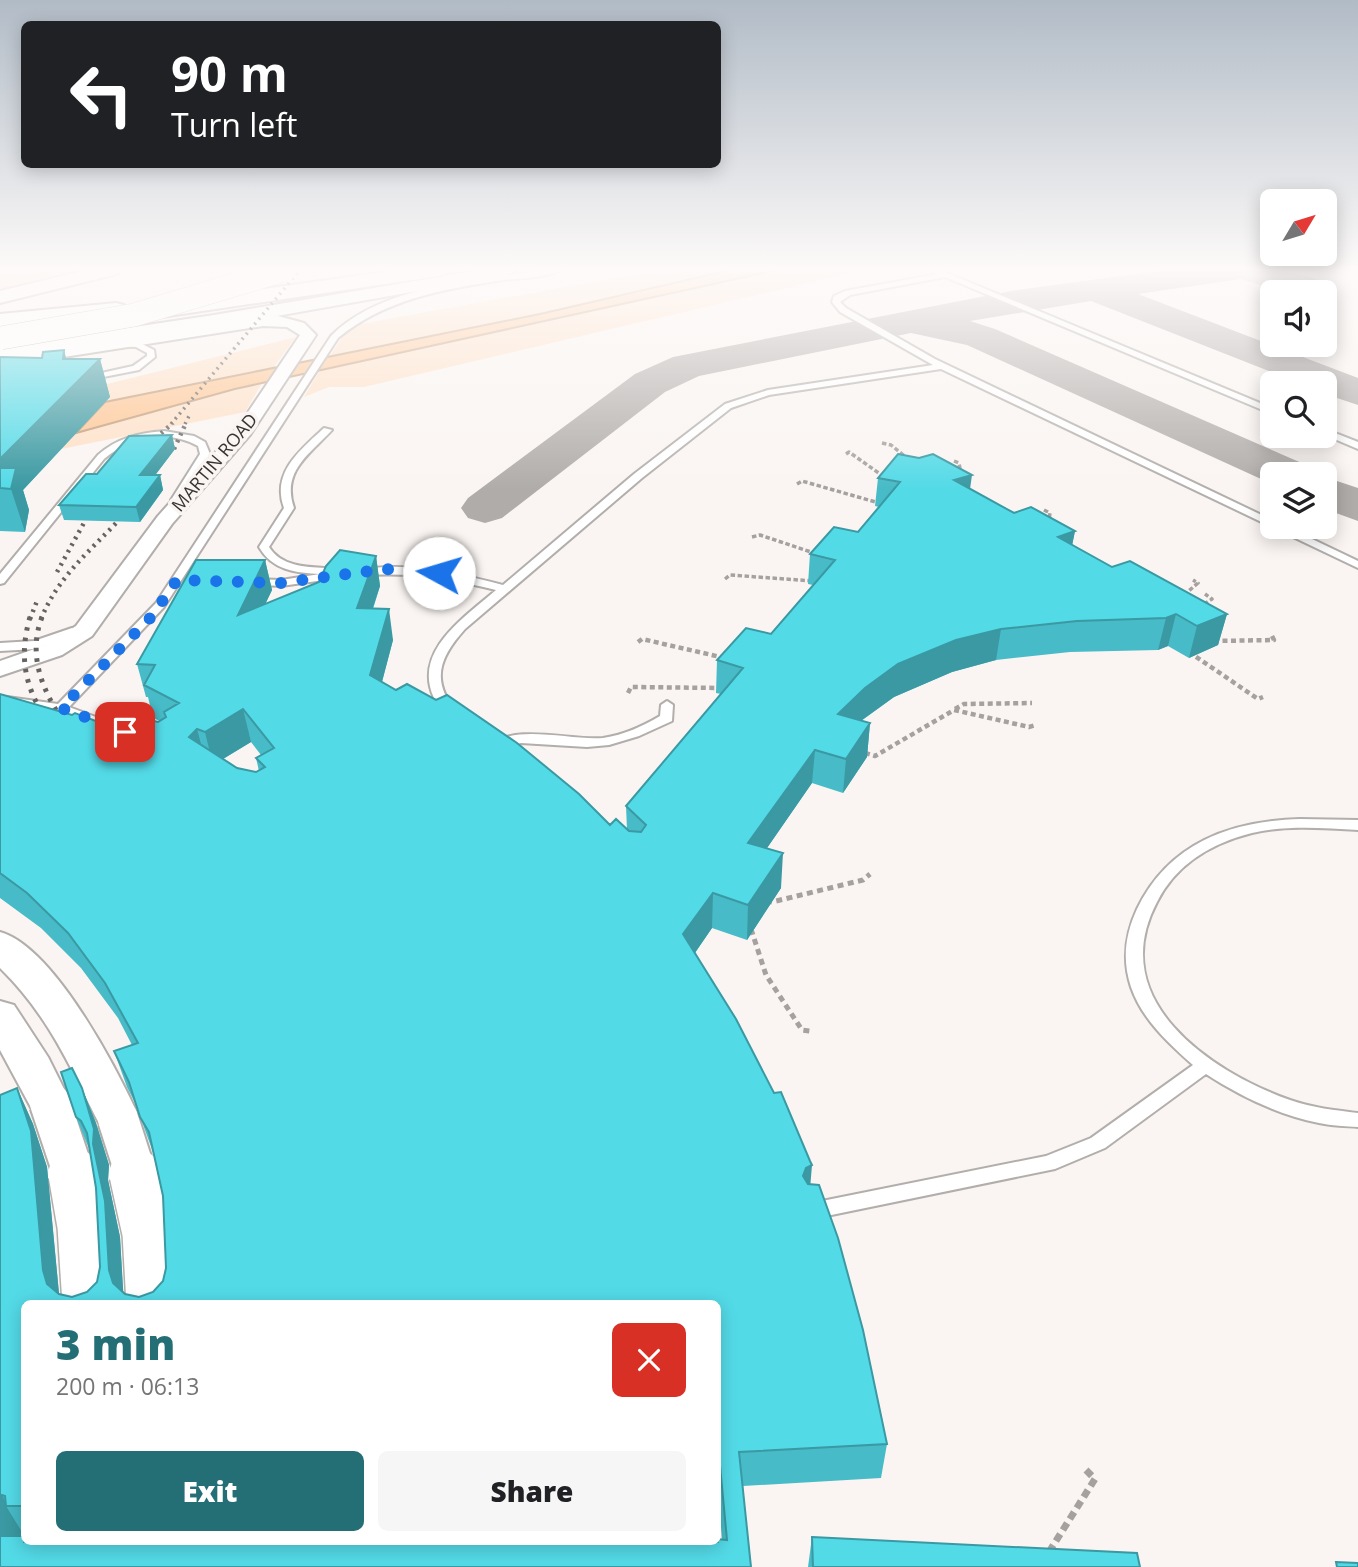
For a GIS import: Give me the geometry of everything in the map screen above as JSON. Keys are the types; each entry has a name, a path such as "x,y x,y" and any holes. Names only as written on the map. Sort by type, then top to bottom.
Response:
{"street":[{"name":"MARTIN ROAD","path":"0,362 96,343"},
{"name":"MARTIN ROAD","path":"0,669 64,645 84,631 154,534 236,441 305,343"},
{"path":"0,945 41,985 65,1016 108,1094 128,1146 143,1200 151,1260 152,1300"},
{"path":"0,1016 28,1059 50,1103 71,1161 82,1205 88,1253 88,1300"}],"lane":[{"path":"76,377 129,370 146,362 151,352 138,345 123,343"},
{"path":"61,708 152,616 183,580 330,343"},
{"path":"902,343 942,366 1260,518"},
{"path":"1109,343 1260,406"},
{"path":"463,722 446,710 435,689 434,665 443,646 505,589 638,476 728,405 768,393 942,366"},
{"path":"327,430 301,456 286,480 284,490 289,508 264,547 268,555 280,563 304,570 355,573"},
{"path":"0,581 109,449 143,437 175,435 194,439 204,447 205,454 154,534"},
{"path":"1337,437 1358,446"},
{"path":"1304,539 1358,565"},
{"path":"0,567 21,556"},
{"path":"242,582 281,583 385,569 425,570 505,589"},
{"path":"0,646 25,646 46,642 74,631 96,615"},
{"path":"0,701 61,708 157,745"},
{"path":"513,757 492,742 529,738 600,742 644,730 667,718 667,705"},
{"path":"1358,825 1285,825 1242,831 1207,844 1176,862 1156,887 1136,935 1132,957 1138,983 1155,1016 1181,1047 1206,1065 1264,1098 1316,1115 1358,1120"},
{"path":"812,1211 1048,1163 1098,1143 1206,1065"}],"path":[{"path":"882,443 891,445 912,462"},
{"path":"846,454 849,452 883,476"},
{"path":"954,461 959,463 961,476"},
{"path":"797,484 802,481 890,505"},
{"path":"1044,510 1050,513 1048,525"},
{"path":"752,537 760,534 818,554"},
{"path":"725,579 730,575 812,580 824,585"},
{"path":"1180,598 1198,583 1193,580"},
{"path":"1195,610 1212,598 1205,594"},
{"path":"1210,641 1274,640 1272,636"},
{"path":"638,642 642,639 730,659"},
{"path":"1183,649 1258,699 1263,697"},
{"path":"628,693 631,687 720,688 732,692"},
{"path":"861,752 875,756 964,704 1032,703"},
{"path":"954,710 1029,727 1036,725"},
{"path":"758,898 772,902 863,880 870,874"},
{"path":"740,928 752,932 766,975 802,1030 810,1031"},
{"path":"1051,1567 1046,1556 1095,1479 1084,1469"}],"shaded area":[{"path":"271,343 291,343 273,368 105,402 109,398 59,396"},
{"path":"338,343 394,343 330,356"},
{"path":"396,343 444,343 235,389 76,433 105,402"},
{"path":"443,343 551,343 364,387 329,387 304,397 320,370"},
{"path":"262,383 245,412 61,449 76,433"}],"building":[{"path":"64,350 63,359 100,359 0,459 0,357 42,358 43,352"},
{"path":"172,435 140,475 160,475 136,507 59,505 86,474 97,474 129,436"},
{"path":"898,454 919,458 933,454 972,475 954,480 1014,513 1031,507 1075,531 1058,537 1112,567 1130,561 1227,614 1197,626 1176,614 1166,618 1077,621 1001,629 956,640 898,664 865,688 838,714 870,723 846,759 815,750 748,843 783,853 748,905 713,893 683,934 736,1019 774,1093 781,1092 812,1165 806,1168 803,1176 808,1184 819,1185 838,1238 863,1330 887,1444 739,1452 751,1567 0,1567 0,1536 21,1536 21,1545 721,1545 721,1539 727,1540 721,1476 721,1300 21,1300 21,1506 6,1506 5,1496 2,1495 0,1501 0,1095 17,1088 31,1131 43,1270 47,1284 59,1294 72,1297 87,1292 97,1282 100,1267 96,1188 87,1133 76,1117 61,1072 72,1068 82,1088 94,1129 93,1144 105,1201 109,1270 113,1283 125,1294 139,1297 153,1292 163,1281 166,1268 163,1196 149,1132 140,1117 129,1082 114,1051 138,1043 105,983 68,933 27,893 0,873 0,694 72,715 75,713 127,733 150,720 158,722 166,717 164,712 179,703 144,685 155,665 137,664 196,560 265,560 238,615 319,582 326,566 340,550 376,556 357,608 389,609 370,675 396,690 407,684 436,700 447,695 517,743 579,794 610,825 616,819 629,831 641,832 646,825 626,806 743,668 717,660 746,628 771,634 835,560 810,554 834,527 858,532 900,482 878,478","holes":["243,709 274,748 256,758 265,767 256,772 237,768 189,737 197,729 205,732"]},
{"path":"0,468 16,468 11,489 0,488"},
{"path":"812,1537 1137,1553 1140,1567 813,1567"},
{"path":"1336,1562 1358,1563 1358,1567 1337,1567"}],"taxiway":[{"path":"485,508 650,383 687,366 803,343"},
{"path":"995,343 1261,462"},
{"path":"1232,343 1358,392"},
{"path":"1337,496 1358,506"}],"railway":[{"path":"171,424 239,343"},
{"path":"185,424 190,414"},
{"path":"144,448 173,423"},
{"path":"174,449 186,423"},
{"path":"57,572 85,521"},
{"path":"41,619 65,578 118,521"},
{"path":"30,619 37,601"},
{"path":"30,617 24,657 26,670 28,682 46,719"},
{"path":"42,617 36,646 37,660 44,686 65,724"}],"route":[{"path":"125,732 61,708 152,616 177,580 281,583 385,569 439,573"}]}
